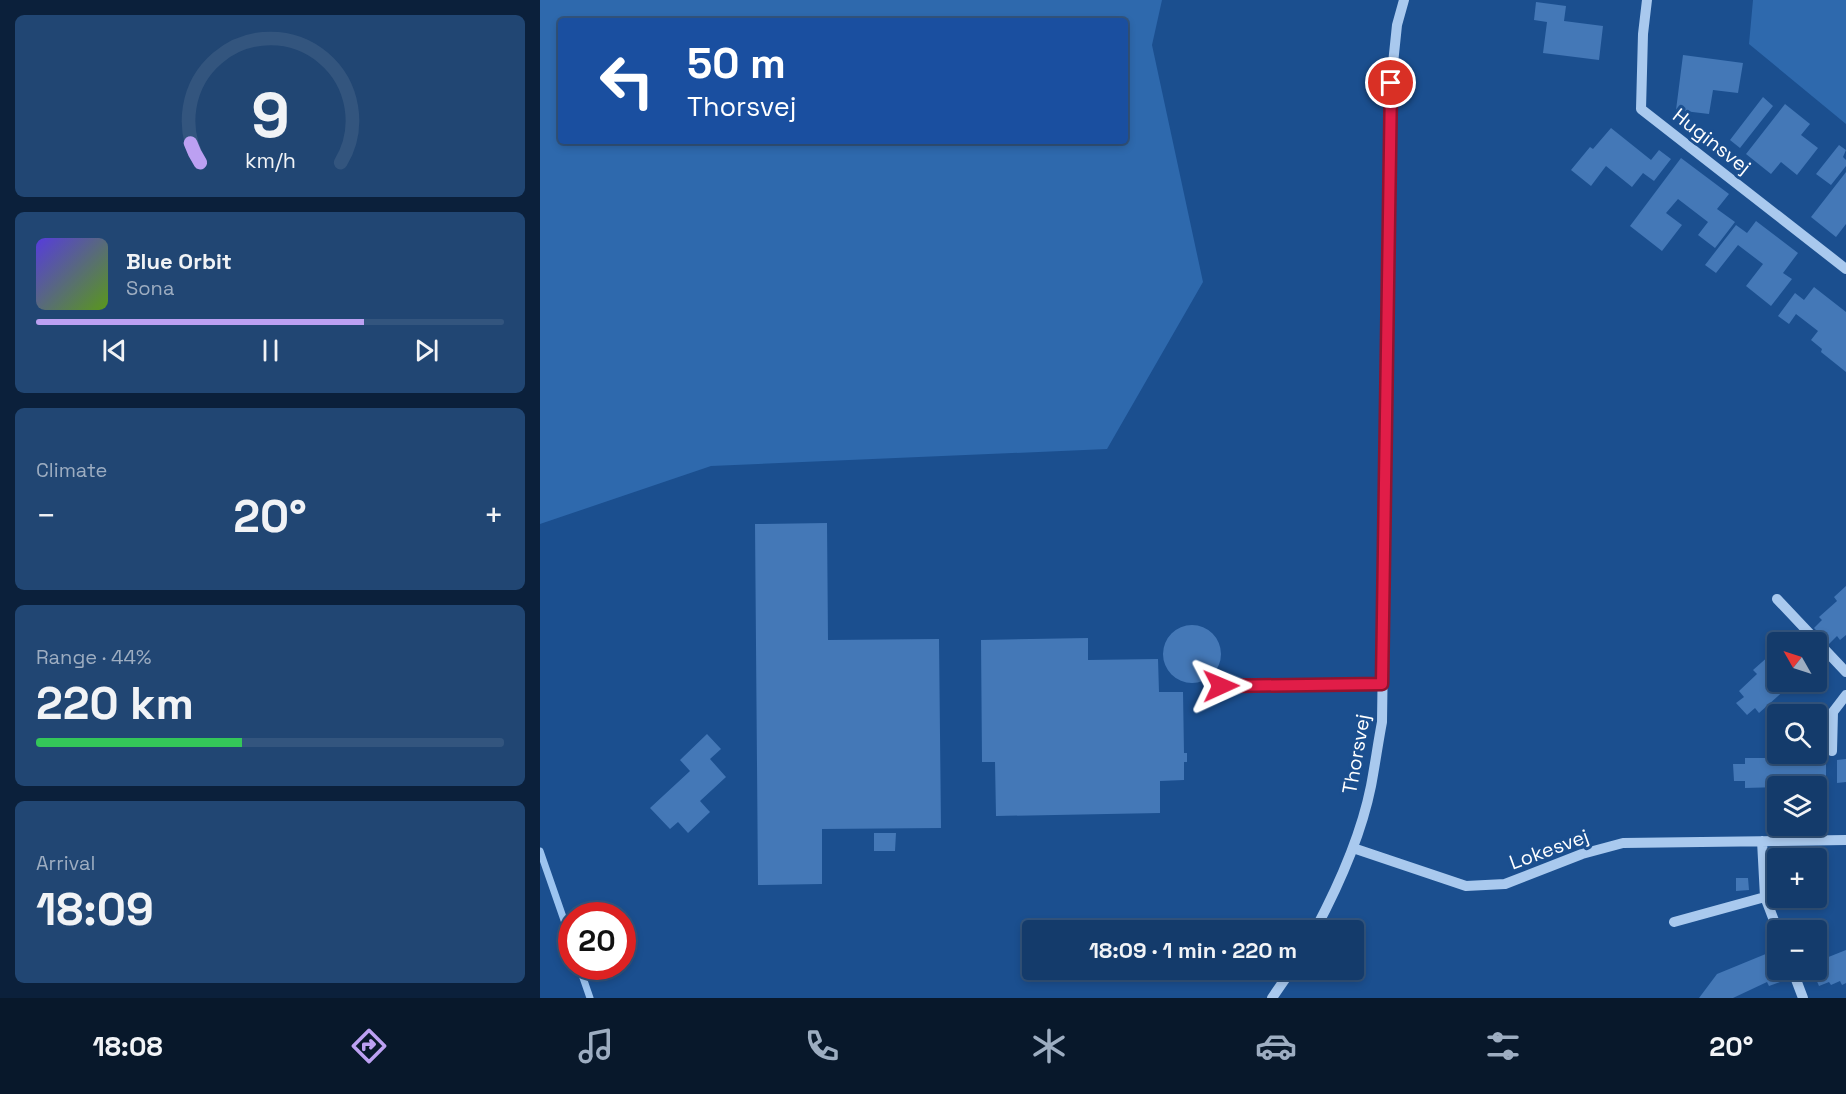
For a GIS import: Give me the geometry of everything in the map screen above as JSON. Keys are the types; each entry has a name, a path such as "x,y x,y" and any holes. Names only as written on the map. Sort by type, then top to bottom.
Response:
{"street":[{"name":"Thorsvej","path":"1321,920 1353,848 1373,777 1382,722 1391,83 1397,25 1404,0"},
{"name":"Huginsvej","path":"1647,0 1642,34 1641,109 1846,269"},
{"path":"1777,599 1846,672"},
{"path":"1221,686 1382,684"},
{"path":"1832,751 1833,712 1846,695"},
{"name":"Lokesvej","path":"1353,848 1466,886 1505,884 1582,854 1623,843 1846,840"},
{"path":"1762,841 1765,897 1774,920"},
{"path":"1674,922 1765,897"},
{"path":"1272,998 1284,980"},
{"path":"1796,980 1803,998"}],"shaded area":[{"path":"540,0 1162,0 1152,45 1203,282 1107,449 711,466 540,524"},
{"path":"1753,0 1846,0 1846,124 1749,44"}],"building":[{"path":"1536,2 1566,6 1564,21 1603,26 1599,60 1543,53 1547,22 1534,20"},
{"path":"1683,55 1743,63 1738,93 1713,90 1709,114 1676,110"},
{"path":"1763,97 1773,106 1740,148 1730,140"},
{"path":"1785,104 1810,124 1801,135 1818,148 1797,175 1781,162 1771,174 1746,154"},
{"path":"1611,128 1651,160 1659,150 1671,159 1654,181 1643,173 1632,187 1606,166 1591,186 1571,170 1590,147 1593,149"},
{"path":"1839,145 1846,150 1843,157 1846,160 1846,166 1831,185 1816,174"},
{"path":"1681,158 1729,194 1717,209 1735,222 1715,248 1698,235 1708,222 1678,199 1666,213 1682,225 1662,251 1630,226"},
{"path":"1846,172 1846,224 1836,237 1811,217"},
{"path":"1756,221 1798,253 1783,273 1792,279 1771,306 1746,286 1763,264 1738,245 1716,273 1705,265 1736,225 1747,233"},
{"path":"1814,287 1846,312 1846,372 1821,352 1822,349 1811,340 1818,331 1796,314 1789,324 1778,316 1795,293 1804,300"},
{"path":"827,523 828,640 939,639 941,828 822,829 822,884 758,885 755,524"},
{"path":"1846,586 1846,635 1840,640 1837,636 1829,644 1827,632 1818,632 1814,628 1822,620 1819,617 1837,601 1834,597"},
{"path":"1186,625 1198,625 1213,633 1221,648 1221,660 1213,675 1198,683 1186,683 1171,675 1163,660 1163,648 1171,633"},
{"path":"1088,638 1088,660 1158,659 1159,692 1183,692 1184,753 1187,753 1187,762 1184,762 1184,780 1160,781 1160,813 996,816 995,762 982,762 981,640"},
{"path":"1767,658 1767,692 1783,692 1759,713 1755,708 1747,715 1736,703 1744,697 1739,691 1757,674 1753,670"},
{"path":"707,734 721,749 710,759 726,777 700,801 710,812 688,833 678,822 670,829 650,808 690,771 680,760"},
{"path":"1745,758 1767,758 1767,764 1826,764 1826,776 1767,776 1767,787 1745,788 1745,781 1734,781 1733,764 1745,764"},
{"path":"1846,759 1846,782 1837,783 1837,760"},
{"path":"874,833 896,833 895,851 874,851"},
{"path":"1736,878 1748,878 1749,890 1736,891"},
{"path":"1846,950 1846,983 1842,985 1840,981 1831,985 1829,982 1819,986 1816,980 1827,980 1827,958"},
{"path":"1767,953 1767,980 1785,980 1769,986 1767,982 1733,998 1699,998 1717,974"}],"waterway":[{"path":"540,851 558,903"},
{"path":"584,980 590,998"}],"route":[{"path":"1221,686 1382,684 1391,83"}]}
